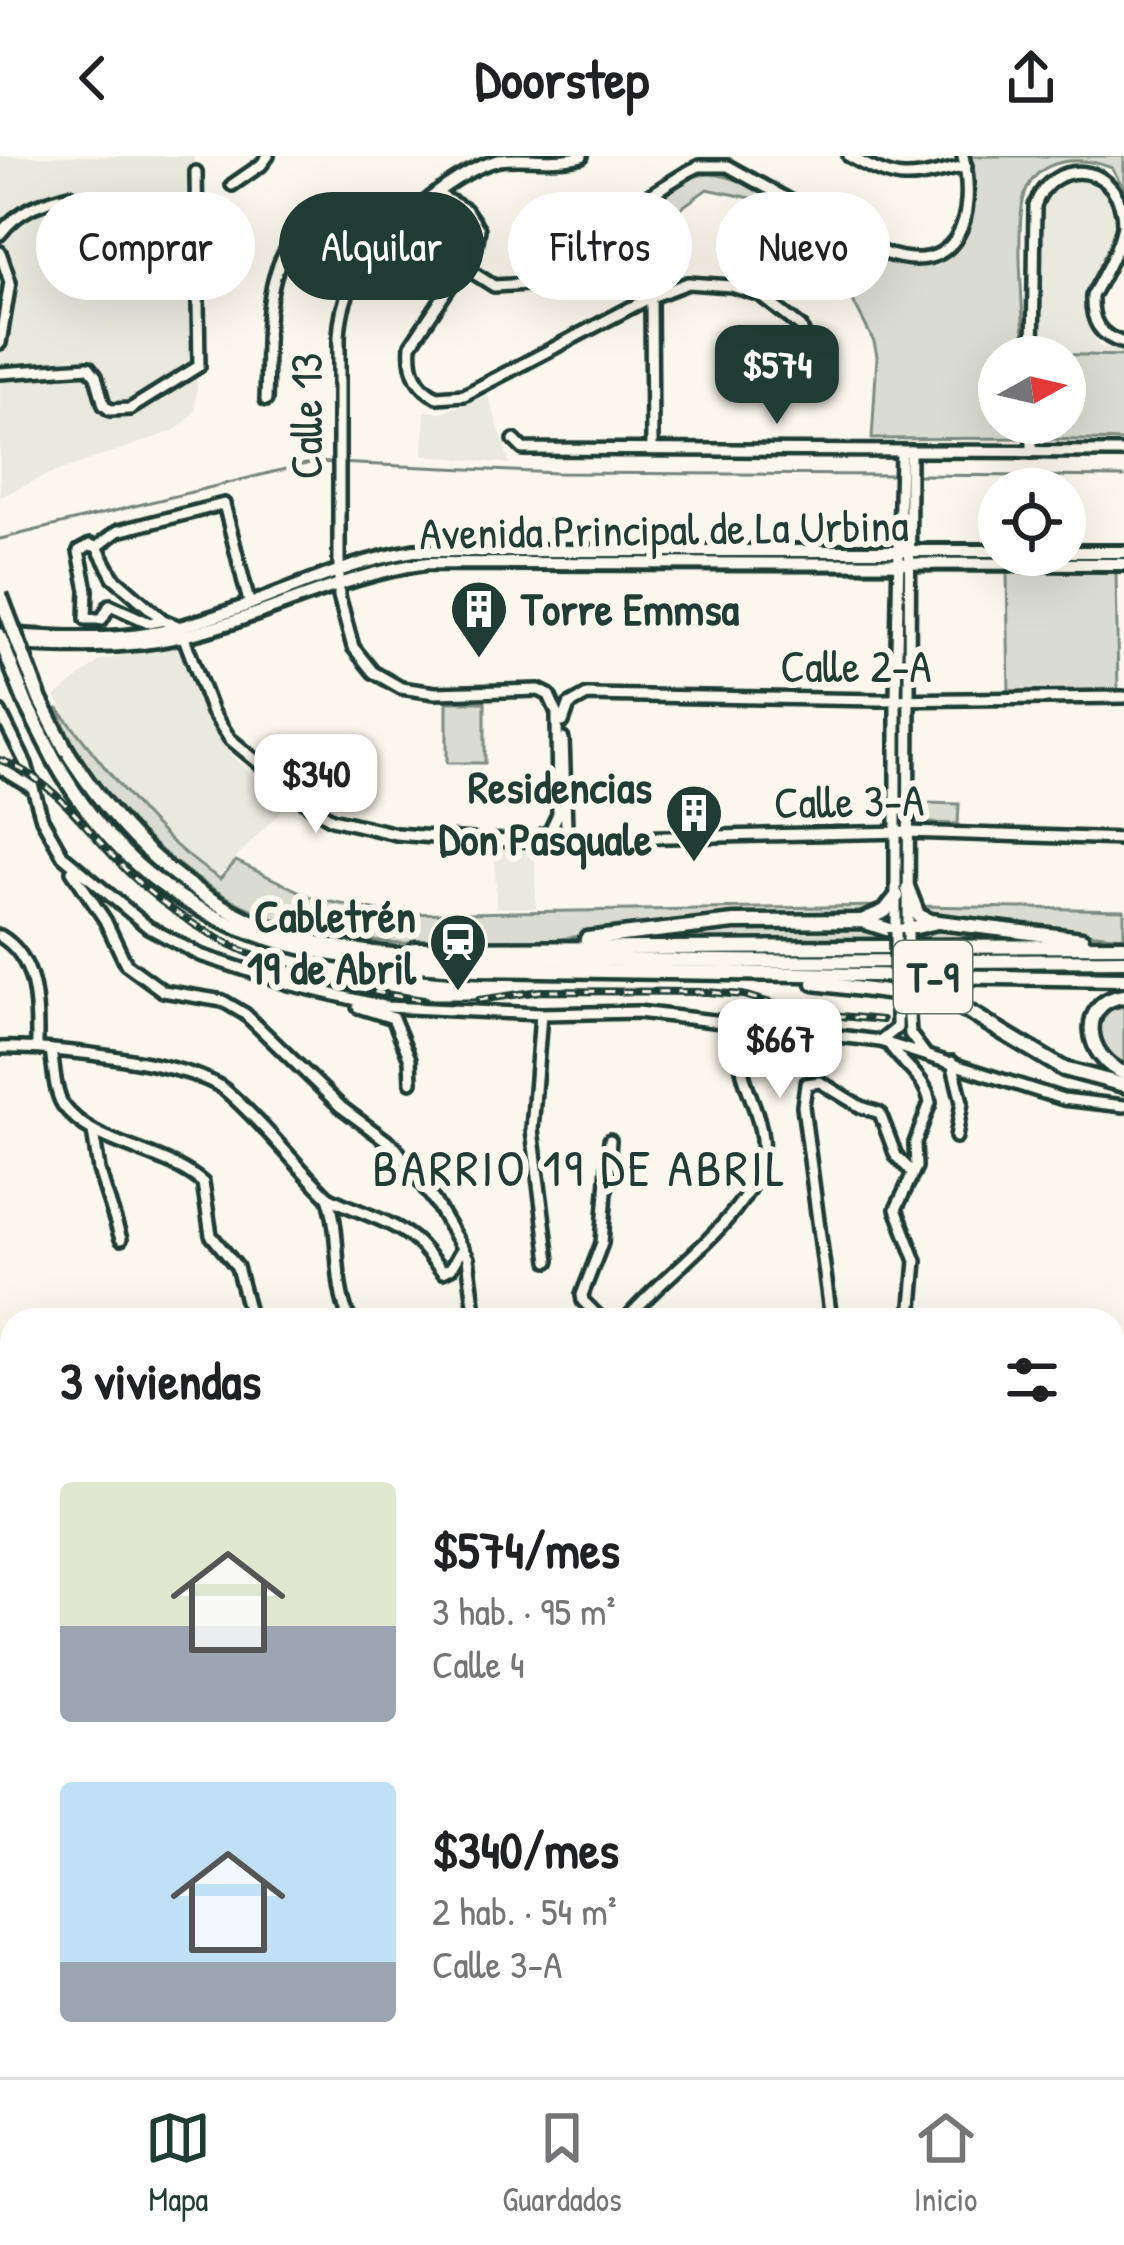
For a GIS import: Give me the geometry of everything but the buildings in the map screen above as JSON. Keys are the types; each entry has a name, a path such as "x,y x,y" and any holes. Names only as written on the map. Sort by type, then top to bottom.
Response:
{"highway":[{"name":"T-9","path":"0,596 40,700 66,750 130,837 206,897 282,933 337,948 472,961 1124,959"},
{"name":"T-9","path":"0,638 55,761 98,825 148,872 196,905 254,935 310,952 378,963 742,975 1124,979"},
{"path":"862,921 885,911 903,892 918,915 937,922 1068,937 1100,946"},
{"path":"563,945 703,924 862,921 902,932 937,922"},
{"path":"391,953 563,945 1124,946"},
{"path":"742,975 949,1000 1064,1069 1124,1084"},
{"path":"1124,996 1098,1006 1091,1027 1101,1058 1124,1073"}],"main road":[{"name":"Avenida Principal de La Urbina","path":"905,557 978,552"},
{"path":"1086,552 1124,552"},
{"name":"Avenida Principal de La Urbina","path":"183,631 249,602 339,576 458,562 905,557 1124,564"},
{"name":"Avenida Principal de La Urbina","path":"0,638 103,646 183,631 339,576"}],"street":[{"path":"232,185 268,156"},
{"name":"Calle 13","path":"440,192 482,165 506,158 545,161 582,156"},
{"path":"484,280 494,286 528,284 552,257 579,238 689,170 709,165 728,166 884,253 906,259 931,257 950,246 962,231 969,207 964,161 898,178 849,156"},
{"path":"1033,336 1035,206 1041,186 1049,176 1072,165 1090,166 1106,173 1122,199 1123,229 1092,296 1092,307 1097,327 1124,343"},
{"path":"0,373 89,367 104,405 120,411 199,366 196,172"},
{"path":"0,234 19,212 36,206"},
{"path":"0,252 10,282 0,343"},
{"path":"266,400 279,264"},
{"path":"692,284 731,286 760,295 801,326 810,351"},
{"name":"Calle 13","path":"183,631 207,700 230,739 276,781 332,819 395,834 484,841 532,840 550,831 558,814 557,713 549,694 539,690 435,693 385,681 364,664 353,647 345,626 339,576 338,336 345,300"},
{"path":"442,300 411,345 410,357 416,380 437,397 464,394 644,300"},
{"path":"650,300 652,449"},
{"path":"514,440 523,449 1124,452"},
{"path":"1032,444 1032,452"},
{"path":"905,451 903,1017 925,1054"},
{"path":"164,620 150,622 110,605 102,619 86,619 87,590 79,551 97,547 118,531 224,504 249,602"},
{"path":"97,547 113,577 183,631"},
{"name":"Calle 2-A","path":"574,838 566,826 563,713 587,695 1124,698"},
{"path":"0,712 42,819 105,920 126,964 164,991 223,1000 245,1014 341,1107 395,1147 436,1202 470,1261 475,1308"},
{"path":"0,768 33,788"},
{"name":"Calle 3-A","path":"574,838 902,832 1124,839"},
{"path":"63,856 106,895 172,943 222,963 350,1000 429,1011 638,1012 734,1022 885,1043 1064,1099 1124,1106"},
{"path":"0,937 26,961 37,1015 37,1047"},
{"path":"350,1000 393,1018 410,1059 411,1082"},
{"path":"541,1014 532,1130 549,1261"},
{"path":"885,1043 903,1017"},
{"path":"638,1308 736,1208 760,1172 759,1114 744,1079 734,1022"},
{"path":"885,1043 928,1090 930,1102 915,1143 913,1173 896,1209 916,1261 911,1308"},
{"path":"0,1048 37,1047 195,1074 224,1090 328,1196 389,1223 416,1241 443,1272 451,1268 462,1249"},
{"path":"51,1050 60,1101 93,1131 170,1161 203,1183 211,1235 237,1267 248,1308"},
{"path":"952,1062 962,1102 956,1137"},
{"path":"830,1308 802,1106 806,1084 820,1082 862,1108 880,1113 896,1156 913,1173"},
{"path":"93,1131 121,1239"},
{"path":"590,1308 582,1295 602,1244 610,1141"},
{"path":"328,1196 336,1220 348,1308"}],"shaded area":[{"path":"0,156 194,156 195,192 36,192 36,300 198,300 195,410 174,431 47,475 0,497"},
{"path":"971,156 1124,156 1124,189 1112,168 1087,162 1050,166 1031,181 1022,209 1020,250 1024,336 978,336 978,438 872,439 877,356 853,300 890,300 890,259 910,265 940,260 963,236 974,207"},
{"path":"1095,173 1114,195 1115,232 1088,294 1086,323 1099,346 1124,352 1124,445 1046,444 1086,444 1086,336 1043,336 1043,324 1037,324 1041,209 1045,189 1060,174"},
{"path":"701,175 730,178 764,192 707,189 692,200 692,192 670,192"},
{"path":"1086,355 1124,356 1124,441 1086,440"},
{"path":"488,395 510,464 423,455 425,411 442,413"},
{"path":"1116,570 1118,693 1009,695 1007,576 1086,576 1086,571"},
{"path":"178,646 230,754 285,806 219,876 137,807 55,697 101,660"},
{"path":"447,702 485,702 485,763 447,763"},
{"path":"57,708 150,821 220,879 236,861 315,899 395,914 881,906 888,892 886,907 867,916 694,920 509,943 379,942 306,930 237,903 152,842 90,771"},
{"path":"926,803 959,804 958,824 925,823"},
{"path":"495,847 535,847 536,908 496,908"},
{"path":"914,893 922,906 1124,910 1124,937 926,916"},
{"path":"733,925 862,925 889,939 615,939"},
{"path":"936,927 1017,936 1018,943 916,943 915,933"},
{"path":"1124,1006 1124,1066 1106,1054 1098,1029 1108,1010"}],"waterway":[{"path":"0,539 314,462 556,473 892,475"},
{"path":"916,475 1124,477"}],"tram line":[{"path":"424,1000 479,1000"}],"railway":[{"path":"0,760 55,794 131,875 195,925 305,974 424,1000"},
{"path":"479,1000 540,991 707,992 743,995 801,1012 882,1020"}],"place":[{"name":"Torre Emmsa","path":"479,660"},
{"name":"Residencias Don Pasquale","path":"694,864"},
{"name":"Cabletrén 19 de Abril","path":"458,993"}],"district":[{"name":"BARRIO 19 DE ABRIL","path":"580,1168"}]}
